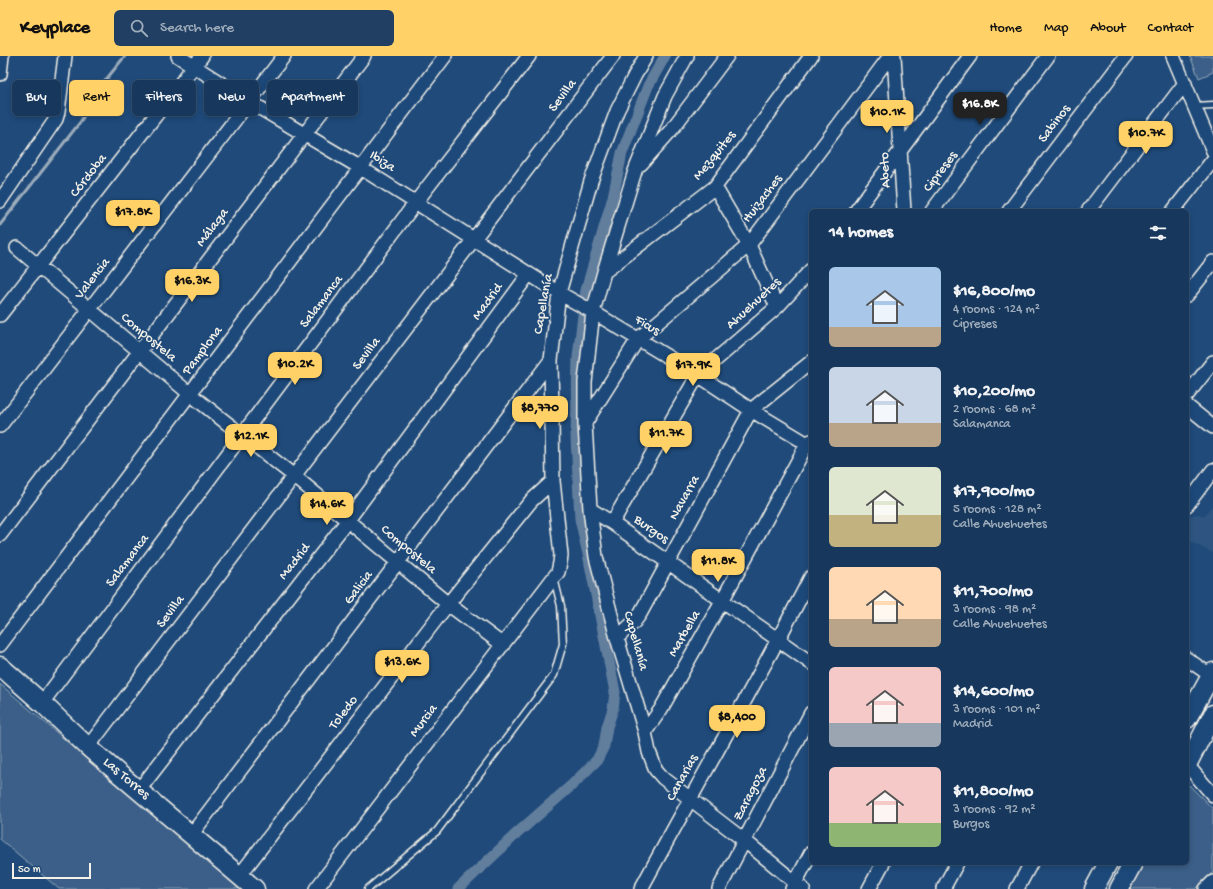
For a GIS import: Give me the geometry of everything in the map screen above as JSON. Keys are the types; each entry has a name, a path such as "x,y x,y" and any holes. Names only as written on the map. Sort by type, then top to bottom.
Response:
{"street":[{"path":"0,74 2,56"},
{"path":"0,202 56,120 65,56"},
{"name":"Ibiza","path":"178,56 198,61 222,80"},
{"name":"Valencia","path":"259,90 284,56"},
{"name":"Málaga","path":"0,535 364,56"},
{"name":"Pamplona","path":"0,645 446,56"},
{"name":"Salamanca","path":"42,703 416,202 529,56"},
{"name":"Sevilla","path":"88,747 613,56"},
{"name":"Capellanía","path":"556,575 561,555 553,481 551,360 564,295 591,181 617,110 646,56"},
{"path":"591,310 635,171 665,96 687,56"},
{"path":"635,171 672,129 727,56"},
{"name":"Mezquites","path":"604,272 715,186 812,56"},
{"name":"Huizaches","path":"585,424 638,339 749,245 890,56"},
{"name":"Abeto","path":"894,56 904,209"},
{"path":"857,209 970,56"},
{"name":"Cipreses","path":"933,209 1048,56"},
{"name":"Sabinos","path":"1011,209 1126,56"},
{"path":"1173,56 1213,151"},
{"name":"Córdoba","path":"0,315 198,61"},
{"path":"1090,209 1185,83"},
{"name":"Ibiza","path":"259,108 361,168 564,295"},
{"name":"Valencia","path":"0,426 239,116"},
{"path":"1175,209 1213,160"},
{"path":"715,186 749,245 777,307"},
{"name":"Compostela","path":"17,248 139,352 348,520 398,564 503,645"},
{"path":"1189,292 1213,262"},
{"name":"Ahuehuetes","path":"612,523 698,375 777,307 809,272"},
{"name":"Madrid","path":"139,790 348,520 529,274"},
{"name":"Ficus","path":"564,295 698,375 751,410 809,443"},
{"name":"Capellanía","path":"591,310 586,382 585,424 590,509 596,557 617,638 645,732 649,752 656,770 663,778 690,798"},
{"name":"Galicia","path":"191,835 398,564 551,360"},
{"path":"1189,392 1213,362"},
{"path":"751,410 809,364"},
{"path":"1189,408 1213,427"},
{"name":"Navarra","path":"617,638 634,622 640,614 751,410"},
{"name":"Marbella","path":"645,732 661,709 809,446"},
{"path":"1189,502 1213,470"},
{"name":"Toledo","path":"240,875 448,604 531,501 553,481"},
{"name":"Burgos","path":"590,509 809,661"},
{"name":"Murcia","path":"316,889 556,575"},
{"name":"Canarias","path":"641,889 779,639 809,581"},
{"path":"1189,660 1212,675 1189,715"},
{"name":"Las Torres","path":"0,666 42,703 88,747 255,889"},
{"path":"1189,761 1213,714"},
{"name":"Zaragoza","path":"719,889 809,717"},
{"path":"1189,767 1213,795"},
{"path":"690,798 745,841 796,887 809,858"},
{"path":"869,889 882,865"},
{"path":"943,889 956,865"},
{"path":"1017,889 1030,865"},
{"path":"1094,889 1107,865"},
{"path":"1119,889 1132,865"}],"lane":[{"path":"1194,106 1213,105"},
{"path":"368,889 437,831 554,675 563,644 561,606 556,575"}],"shaded area":[{"path":"1190,56 1213,56 1213,72 1199,78"},
{"path":"1213,504 1213,553 1189,541 1189,518 1191,515 1199,514 1204,516"},
{"path":"0,684 239,889 59,889 0,839"},
{"path":"1189,785 1213,809 1213,872 1196,889 1130,889 1143,865 1189,865"}],"waterway":[{"path":"0,225 81,121 96,92 125,56"},
{"path":"458,889 514,836 572,785 597,760 604,746 607,727 613,709 615,692 580,519 576,437 578,357 586,290 613,197 622,153 648,86 665,56"}]}
